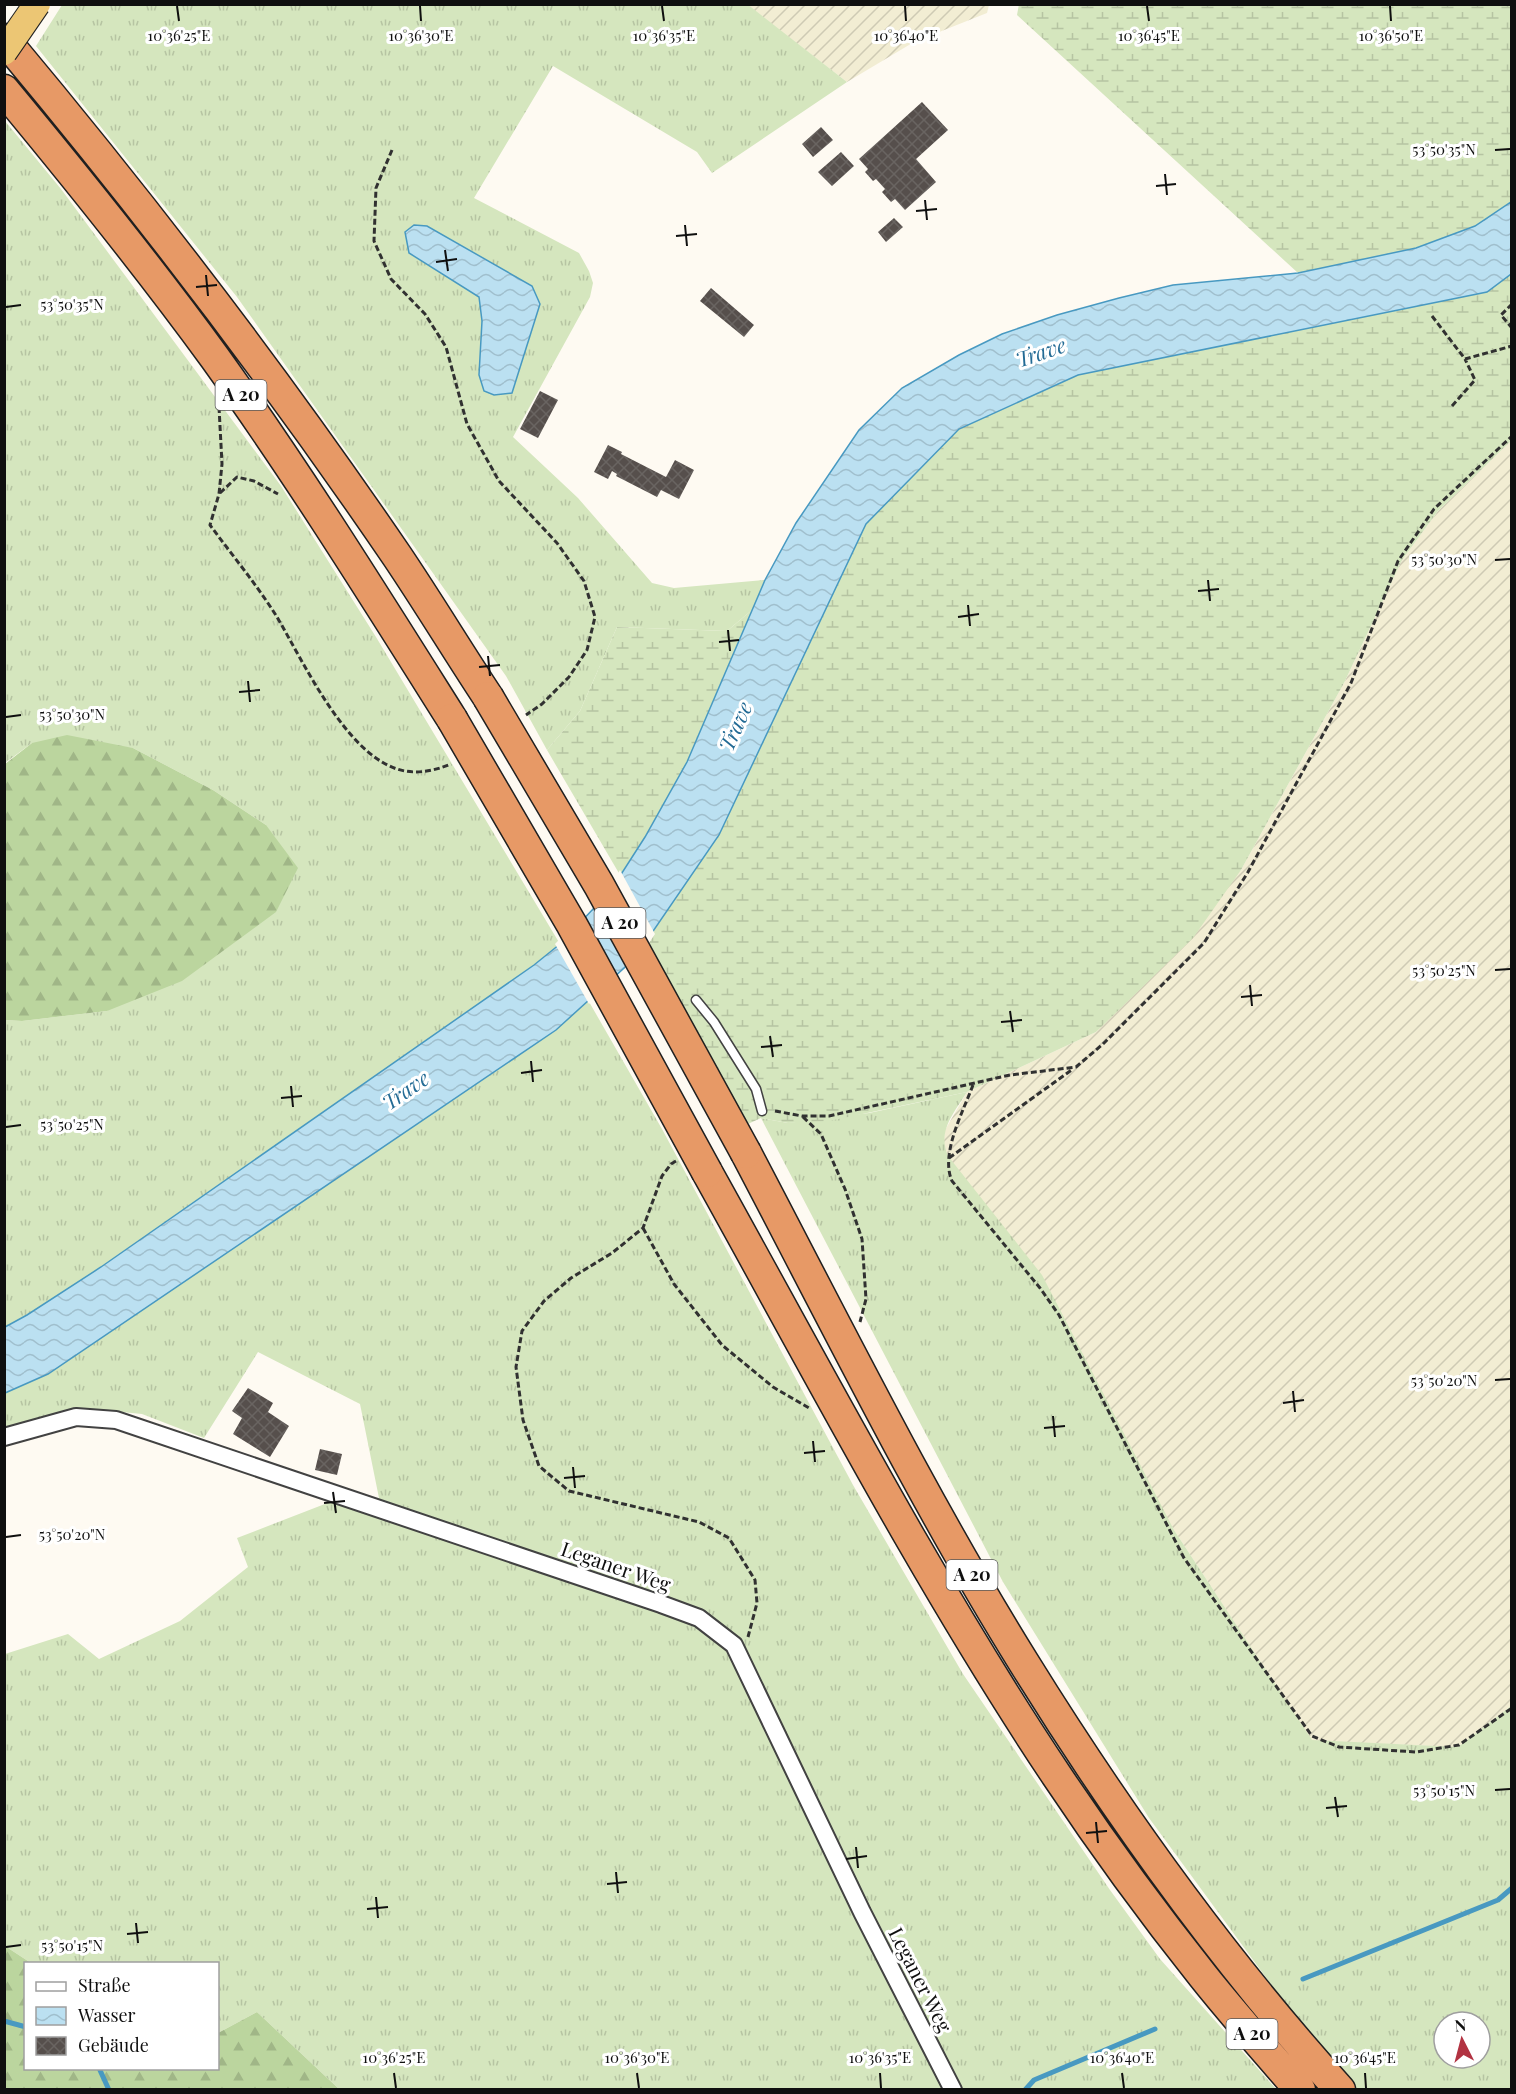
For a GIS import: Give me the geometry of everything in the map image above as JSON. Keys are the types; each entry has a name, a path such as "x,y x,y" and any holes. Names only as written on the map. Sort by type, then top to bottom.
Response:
{"highway":[{"name":"A 20","path":"4,39 104,160 242,340 397,557 488,697 599,885 746,1153 932,1506 1023,1662 1086,1760 1160,1866 1240,1972 1340,2090"},
{"name":"A 20","path":"4,90 126,239 215,359 301,483 452,718 572,925 908,1532 995,1678 1058,1777 1134,1887 1197,1969 1299,2090"}],"main road":[{"path":"4,52 37,4"}],"street":[{"name":"Leganer Weg","path":"4,1437 76,1417 116,1420 699,1618 734,1645 862,1912 953,2090"}],"lane":[{"path":"696,1000 714,1022 756,1089 762,1111"}],"path":[{"path":"1512,304 1501,315 1512,328"},
{"path":"1432,316 1465,359 1475,380 1452,406"},
{"path":"1465,359 1512,346"},
{"path":"948,1159 1076,1067 1103,1044 1204,943 1248,872 1351,683 1398,561 1434,509 1512,436"},
{"path":"219,494 237,477 255,481 280,495"},
{"path":"762,1111 802,1116 829,1116 1010,1075 1076,1067"},
{"path":"974,1084 948,1159 948,1172 952,1181 1040,1288 1059,1315 1184,1558 1312,1736 1339,1747 1416,1752 1459,1744 1512,1708"},
{"path":"802,1116 821,1134 845,1189 862,1239 866,1299 860,1325"},
{"path":"680,1158 671,1164 662,1176 643,1228 612,1253 571,1278 544,1301 522,1331 516,1366 523,1420 539,1466 569,1491 699,1522 729,1538 755,1580 757,1603 748,1637 734,1645"},
{"path":"643,1228 674,1284 723,1346 773,1387 810,1408"}],"shaded area":[{"path":"747,5 989,5 987,13 914,42 847,82"},
{"path":"1511,441 1511,1706 1458,1747 1312,1741 1174,1530 948,1156 943,1144 945,1130 967,1092 1096,1032 1241,870 1344,683 1402,560 1438,511"}],"green space":[{"path":"747,4 847,82 712,173 697,152 553,66 474,198 579,253 593,283 590,297 513,437 578,498 652,583 674,588 765,580 752,610 727,631 617,627 580,711 547,750 506,676 237,297 36,46 62,5","holes":["446,275 540,304 494,395 484,390 479,375 482,321 479,296"]},
{"path":"1019,4 1511,5 1511,202 1475,226 1416,248 1298,273 1017,15"},
{"path":"5,121 61,189 281,486 376,637 560,944 534,965 100,1270 29,1315 5,1327 5,1020 22,1021 107,1011 266,825 213,790 133,748 32,743 5,763"},
{"path":"1511,274 1511,441 1438,511 1402,560 1344,683 1241,870 1193,938 1096,1032 967,1092 829,1121 788,1123 761,1118 728,1133 634,959 719,835 866,523 959,429 1078,375 1487,292"},
{"path":"752,610 687,762 645,837 620,875 547,750 580,711 617,627 727,631"},
{"path":"67,735 133,748 213,790 266,825 298,868 276,912 182,981 107,1011 22,1021 5,1020 5,764 32,743"},
{"path":"588,1000 662,1129 853,1485 963,1674 1110,1890 1160,1959 1276,2089 339,2089 257,2012 219,2032 219,1962 29,1962 5,1946 5,1654 68,1634 99,1659 180,1621 248,1567 237,1538 330,1502 380,1503 360,1404 258,1352 204,1438 142,1414 81,1408 5,1427 4,1393 48,1374 556,1030"},
{"path":"967,1092 948,1122 945,1147 948,1156 1042,1275 1174,1530 1312,1740 1458,1747 1511,1706 1511,2089 1356,2089 1325,2058 1149,1818 1003,1582 761,1118 788,1123 869,1113"},
{"path":"5,1946 29,1962 24,1962 24,2070 219,2070 219,2032 257,2012 339,2089 5,2089"}],"water":[{"name":"Trave","path":"1511,202 1511,274 1487,292 1078,375 959,429 866,524 719,835 634,959 556,1030 48,1374 5,1393 5,1327 101,1267 534,965 560,944 611,890 645,837 687,762 765,580 796,523 859,430 902,388 959,355 1002,334 1057,315 1173,285 1298,273 1416,248 1475,226"},
{"path":"414,225 427,226 532,286 540,304 512,393 494,395 484,391 479,375 482,321 479,297 409,253 405,232"}],"pier":[{"path":"620,870 655,934 637,961 627,970 592,906 609,888"},
{"path":"580,918 616,980 589,1004 555,944"}],"building":[{"path":"922,102 948,130 916,159 936,182 905,210 895,199 891,202 882,192 885,189 865,172 868,169 859,159"},
{"path":"821,127 833,140 813,157 802,144"},
{"path":"841,152 854,166 832,186 818,172"},
{"path":"894,218 903,227 886,242 878,232"},
{"path":"711,288 754,325 744,337 700,301"},
{"path":"540,391 558,400 538,438 520,429"},
{"path":"608,445 666,477 675,460 694,470 679,499 661,490 657,497 616,476 617,474 612,471 608,479 594,472"},
{"path":"248,1388 273,1403 268,1412 289,1426 270,1457 233,1434 242,1418 232,1411"},
{"path":"320,1449 342,1454 337,1475 315,1470"}],"waterway":[{"path":"1303,1979 1498,1900 1512,1888"},
{"path":"4,2021 24,2026"},
{"path":"1025,2090 1034,2080 1155,2029"},
{"path":"100,2070 109,2090"}]}
